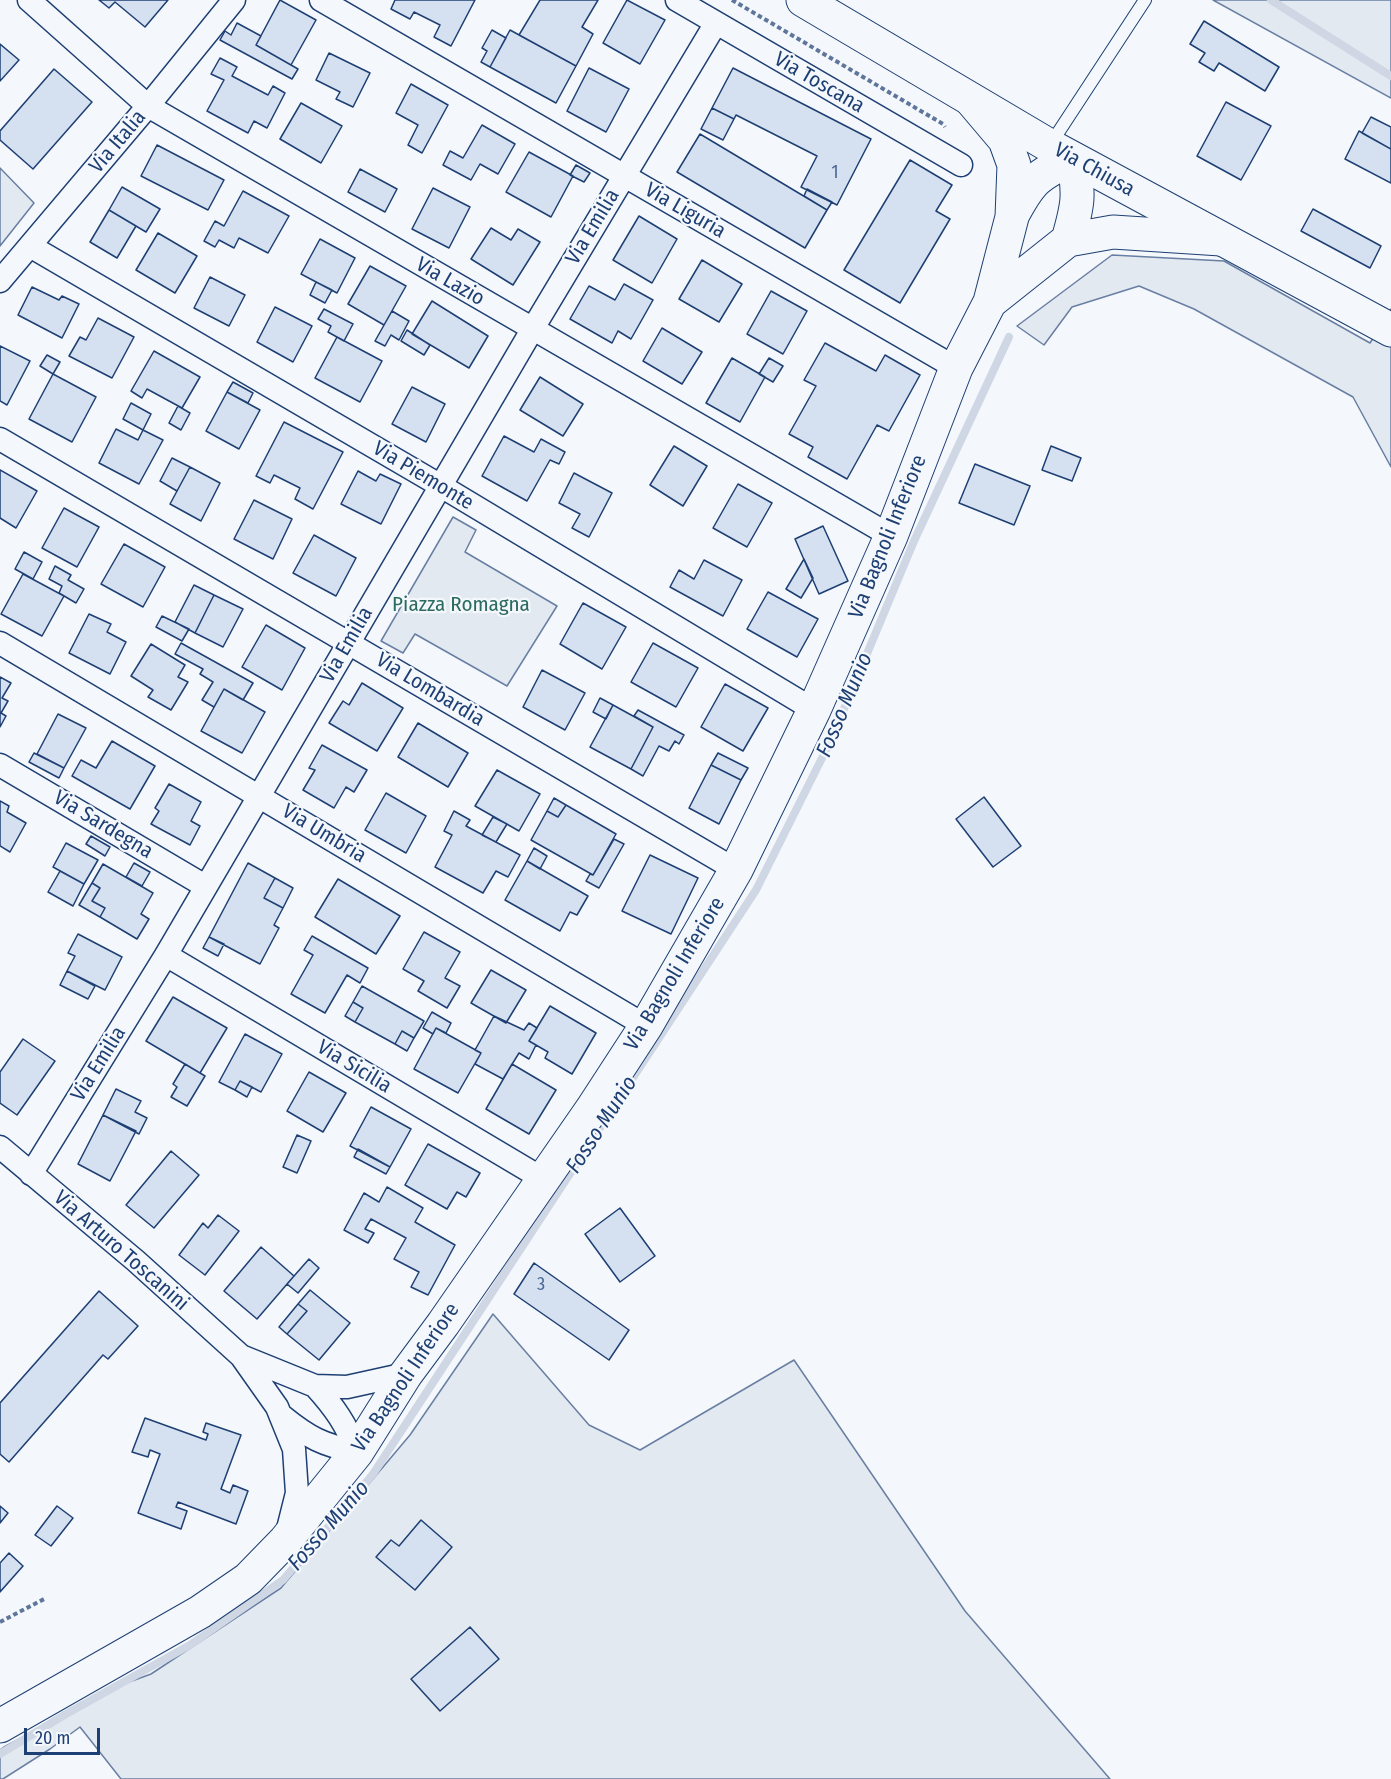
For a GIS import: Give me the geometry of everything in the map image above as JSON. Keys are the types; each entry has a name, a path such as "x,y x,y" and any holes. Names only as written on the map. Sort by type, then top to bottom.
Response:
{"street":[{"name":"Via Lazio","path":"29,0 148,106 891,536"},
{"name":"Via Italia","path":"0,281 234,0"},
{"name":"Via Liguria","path":"321,0 956,368"},
{"name":"Via Toscana","path":"677,0 961,165"},
{"name":"Via Chiusa","path":"803,0 1061,152 1391,330"},
{"name":"Via Emilia","path":"31,1174 166,955 532,330 716,23"},
{"name":"Via Bagnoli Inferiore","path":"0,1726 200,1612 248,1579 285,1541 357,1452 406,1374 592,1109 646,1026 736,870 814,710 891,536 956,368 990,302 1012,217 1014,165 1005,140 971,100"},
{"name":"Via Bagnoli Inferiore","path":"1012,217 1027,188 1050,168 1061,152"},
{"path":"1061,152 1078,185 1077,207 1068,240"},
{"name":"Via Bagnoli Inferiore","path":"990,302 1068,240 1113,232 1221,239"},
{"name":"Via Piemonte","path":"30,246 441,486 814,710"},
{"name":"Via Lombardia","path":"0,439 736,870"},
{"name":"Via Umbria","path":"0,644 646,1026"},
{"name":"Via Sardegna","path":"0,765 205,886"},
{"name":"Via Sicilia","path":"166,955 543,1179"},
{"name":"Via Arturo Toscanini","path":"0,1148 136,1261 241,1356 277,1407 294,1449 297,1493 285,1541"},
{"name":"Via Arturo Toscanini","path":"241,1356 315,1386 347,1387 406,1374"},
{"path":"315,1386 332,1404 347,1427 357,1452"},
{"path":"281,1416 312,1439 329,1446 357,1452"}],"lane":[{"path":"1061,152 1145,0"}],"path":[{"path":"0,1622 46,1598"}],"green space":[{"path":"1213,0 1391,0 1391,98"},
{"path":"0,168 34,203 0,246"},
{"path":"1112,255 1224,261 1370,343 1391,309 1391,467 1353,397 1194,309 1139,286 1072,307 1044,345 1017,326"},
{"name":"Piazza Romagna","path":"453,517 476,530 465,552 557,606 507,686 415,634 403,653 381,641"},
{"path":"493,1314 589,1425 640,1450 794,1360 965,1611 1110,1779 121,1779 80,1727 50,1749 0,1779 0,1750 4,1747 121,1685 151,1674 281,1588 410,1435"}],"building":[{"path":"99,0 168,0 145,27 115,2 109,8"},
{"path":"280,0 316,20 291,65 256,45"},
{"path":"395,0 475,0 451,46 434,37 440,25 414,12 410,19 391,9"},
{"path":"540,0 598,0 582,27 593,34 576,66 519,35"},
{"path":"627,0 665,20 640,64 603,43"},
{"path":"1204,21 1279,67 1265,91 1219,63 1214,71 1199,62 1205,53 1190,44"},
{"path":"237,23 261,36 256,45 298,69 292,79 220,40 225,31 231,35"},
{"path":"492,30 506,38 490,67 481,62 487,51 482,48"},
{"path":"510,30 576,66 556,103 490,67"},
{"path":"0,44 19,60 0,81"},
{"path":"329,53 370,73 353,107 336,99 340,92 316,80"},
{"path":"220,58 237,67 232,76 268,95 273,86 285,93 267,128 254,121 248,133 207,111 224,80 211,74"},
{"path":"589,68 629,89 606,132 567,111"},
{"path":"733,68 871,139 837,205 801,187 817,156 736,115 734,119 712,108"},
{"path":"54,69 92,102 33,169 0,140 0,131"},
{"path":"411,84 448,105 422,153 408,145 418,125 396,113"},
{"path":"1226,102 1271,126 1241,180 1197,156"},
{"path":"301,103 342,126 321,163 280,139"},
{"path":"712,108 734,119 723,140 701,129"},
{"path":"1371,117 1391,127 1391,149 1362,133"},
{"path":"482,125 515,144 498,174 480,164 471,180 443,165 450,151 463,158"},
{"path":"1359,131 1391,149 1391,183 1345,159"},
{"path":"700,134 827,210 805,248 677,172"},
{"path":"157,145 224,180 208,210 141,176"},
{"path":"529,152 573,176 551,217 506,192"},
{"path":"910,160 952,185 936,211 950,219 900,303 844,270"},
{"path":"576,165 590,173 584,182 570,175"},
{"path":"360,169 397,189 385,212 348,192"},
{"path":"122,187 160,209 146,232 109,210"},
{"path":"433,188 470,207 449,248 412,229"},
{"path":"807,189 832,202 827,210 804,196"},
{"path":"243,191 289,216 268,253 239,238 234,248 219,240 215,247 204,241 215,221 224,226"},
{"path":"1313,209 1381,246 1370,268 1301,231"},
{"path":"109,210 136,226 117,258 90,242"},
{"path":"639,216 677,239 652,283 613,260"},
{"path":"491,228 511,240 518,229 540,242 513,285 471,259"},
{"path":"158,233 197,256 175,293 136,270"},
{"path":"320,239 355,258 337,293 301,274"},
{"path":"702,260 742,284 719,322 679,299"},
{"path":"370,266 406,286 384,325 348,304"},
{"path":"210,277 245,295 229,326 194,308"},
{"path":"316,282 332,290 325,303 310,295"},
{"path":"624,284 653,300 631,339 618,331 612,343 570,319 589,286 615,300"},
{"path":"32,287 59,300 62,296 79,304 62,338 18,315"},
{"path":"771,291 807,311 783,354 747,334"},
{"path":"432,301 488,336 469,368 412,334"},
{"path":"275,307 312,326 293,362 257,342"},
{"path":"324,309 353,324 344,341 328,332 331,326 318,319"},
{"path":"392,311 409,321 399,340 391,335 385,346 375,341"},
{"path":"98,318 134,337 112,378 69,356 80,337 86,340"},
{"path":"662,328 702,352 682,384 643,361"},
{"path":"407,330 430,345 424,355 401,341"},
{"path":"337,337 382,361 360,402 315,378"},
{"path":"825,343 876,371 885,355 920,375 889,431 877,425 847,479 808,457 813,447 789,434 816,386 804,380"},
{"path":"0,346 30,361 7,405 0,401"},
{"path":"154,351 200,377 182,408 147,389 142,398 131,391"},
{"path":"47,355 60,362 53,374 40,366"},
{"path":"732,358 765,377 740,422 706,403"},
{"path":"769,358 783,366 773,382 759,374"},
{"path":"53,374 96,397 72,442 29,419"},
{"path":"540,377 583,404 563,436 520,410"},
{"path":"233,382 253,393 248,403 227,392"},
{"path":"412,387 445,404 426,442 392,424"},
{"path":"227,392 260,410 239,449 206,431"},
{"path":"131,403 151,414 143,430 123,419"},
{"path":"178,406 190,413 181,430 169,423"},
{"path":"284,422 343,452 313,509 295,499 300,488 274,475 270,483 256,476"},
{"path":"116,429 138,440 143,430 163,440 139,484 99,463"},
{"path":"504,436 534,452 541,439 565,452 559,464 550,460 527,501 482,476"},
{"path":"674,446 707,466 683,506 650,485"},
{"path":"1051,446 1081,458 1072,481 1042,470"},
{"path":"172,458 190,467 177,491 160,481"},
{"path":"975,464 1030,486 1014,525 959,503"},
{"path":"190,467 220,483 201,521 170,504"},
{"path":"0,470 37,491 16,528 0,518"},
{"path":"358,471 376,481 380,474 401,484 381,524 341,504"},
{"path":"574,473 612,493 589,537 572,528 580,514 559,503"},
{"path":"738,484 772,503 747,547 713,528"},
{"path":"254,500 292,519 273,559 234,539"},
{"path":"64,508 99,527 77,567 42,548"},
{"path":"823,526 848,581 819,594 795,539"},
{"path":"314,535 356,558 336,596 293,573"},
{"path":"124,544 165,567 143,607 101,584"},
{"path":"24,552 42,562 33,579 15,569"},
{"path":"804,559 813,578 801,598 786,589"},
{"path":"704,560 742,580 723,616 670,587 679,570 694,579"},
{"path":"55,566 71,575 68,580 84,589 76,603 59,593 62,586 49,579"},
{"path":"23,574 64,596 42,636 1,614"},
{"path":"194,585 214,595 195,633 175,622"},
{"path":"768,592 818,619 797,657 747,629"},
{"path":"214,595 243,609 223,647 195,633"},
{"path":"583,603 626,627 602,669 560,644"},
{"path":"89,614 111,624 107,632 126,642 110,674 69,653"},
{"path":"162,616 189,629 182,641 156,627"},
{"path":"266,625 305,648 282,690 242,667"},
{"path":"181,643 253,683 243,700 224,689 214,707 202,700 213,682 200,674 203,669 175,654"},
{"path":"653,643 698,668 676,707 631,682"},
{"path":"151,644 185,665 178,677 188,682 171,710 148,697 153,690 131,676"},
{"path":"542,670 585,693 565,730 523,707"},
{"path":"0,677 11,683 2,698 8,701 1,713 6,716 0,727"},
{"path":"362,683 403,708 377,751 329,723 343,701 349,705"},
{"path":"725,684 768,708 743,751 701,727"},
{"path":"224,689 265,712 242,753 201,731"},
{"path":"600,698 613,705 606,719 593,712"},
{"path":"613,705 653,727 631,769 590,747"},
{"path":"638,710 684,735 679,744 675,741 669,751 659,746 643,776 631,769 653,727 634,716"},
{"path":"58,714 86,728 64,768 37,754"},
{"path":"418,723 468,753 448,787 398,757"},
{"path":"112,741 155,766 130,809 72,776 81,760 96,768"},
{"path":"322,745 367,770 354,792 346,787 334,808 303,790 315,770 309,768"},
{"path":"34,753 64,768 59,778 29,762"},
{"path":"718,753 748,768 741,780 711,765"},
{"path":"711,765 741,780 719,824 689,808"},
{"path":"497,770 540,794 519,831 475,806"},
{"path":"169,784 201,802 191,821 200,826 190,845 151,824 159,811 155,808"},
{"path":"386,793 426,816 406,853 365,830"},
{"path":"984,797 1021,846 993,867 956,819"},
{"path":"554,798 566,805 558,817 547,811"},
{"path":"0,801 9,806 7,812 26,823 10,852 0,846"},
{"path":"566,805 616,834 593,875 531,840 547,811 558,817"},
{"path":"454,811 470,820 466,826 520,855 508,877 496,871 483,893 435,867 452,835 444,831"},
{"path":"493,817 507,824 496,842 482,835"},
{"path":"91,836 110,847 105,856 86,844"},
{"path":"614,839 624,844 599,888 586,881 590,874 593,875"},
{"path":"66,843 98,860 84,884 53,867"},
{"path":"534,848 547,856 540,869 527,861"},
{"path":"650,855 698,878 671,934 622,911"},
{"path":"527,861 588,896 577,915 570,912 560,931 505,900"},
{"path":"134,863 150,872 142,886 126,877"},
{"path":"248,863 275,878 264,898 283,908 274,925 279,928 260,964 209,937"},
{"path":"103,864 153,893 141,914 149,919 137,939 100,917 105,908 92,901 100,888 92,883"},
{"path":"60,871 84,884 73,906 48,892"},
{"path":"275,878 293,888 283,908 264,898"},
{"path":"338,879 400,916 376,954 315,917"},
{"path":"92,883 100,888 92,901 105,908 100,917 79,905"},
{"path":"424,932 460,952 445,978 460,986 447,1008 418,991 424,981 403,969"},
{"path":"78,934 122,957 105,990 67,971 75,956 68,953"},
{"path":"312,936 368,968 360,983 347,975 325,1013 291,994 313,955 304,950"},
{"path":"209,937 224,944 218,956 203,948"},
{"path":"491,970 526,990 506,1023 471,1003"},
{"path":"67,971 95,986 88,999 60,985"},
{"path":"362,986 424,1021 414,1038 402,1031 395,1044 355,1022 363,1008 353,1002"},
{"path":"173,997 227,1028 200,1073 146,1041"},
{"path":"353,1002 363,1008 355,1022 345,1016"},
{"path":"550,1006 596,1033 572,1074 545,1058 548,1052 529,1041"},
{"path":"432,1012 451,1023 446,1033 436,1028 433,1034 423,1028"},
{"path":"494,1016 524,1030 529,1023 537,1028 529,1041 536,1045 529,1059 519,1053 503,1079 475,1064 481,1053 475,1050"},
{"path":"436,1028 481,1053 458,1093 414,1069"},
{"path":"402,1031 414,1038 407,1051 395,1044"},
{"path":"245,1034 282,1054 261,1092 240,1081 235,1090 219,1082"},
{"path":"23,1039 55,1061 17,1115 0,1103 0,1072"},
{"path":"185,1064 205,1076 187,1106 171,1097 177,1087 173,1084"},
{"path":"512,1064 556,1090 529,1134 486,1109"},
{"path":"309,1072 346,1093 323,1132 287,1111"},
{"path":"240,1081 252,1087 247,1097 235,1090"},
{"path":"116,1089 141,1101 135,1112 147,1118 139,1134 103,1115"},
{"path":"371,1107 411,1129 390,1167 350,1146"},
{"path":"103,1115 136,1131 110,1181 78,1164"},
{"path":"297,1135 311,1141 297,1173 283,1167"},
{"path":"428,1144 480,1173 466,1197 457,1192 447,1209 405,1185"},
{"path":"358,1149 390,1167 386,1174 354,1157"},
{"path":"171,1151 199,1175 154,1228 126,1205"},
{"path":"387,1187 423,1208 415,1222 455,1245 428,1295 411,1287 419,1272 394,1259 406,1238 371,1219 365,1229 374,1233 368,1243 344,1230 364,1193 379,1202"},
{"path":"620,1208 655,1256 620,1282 585,1234"},
{"path":"218,1215 239,1231 205,1275 179,1255 203,1223 208,1228"},
{"path":"261,1247 294,1276 257,1319 224,1291"},
{"path":"309,1259 319,1268 298,1293 287,1284"},
{"path":"534,1263 629,1330 609,1360 514,1294"},
{"path":"310,1290 350,1323 319,1360 287,1334 307,1311 298,1304"},
{"path":"99,1291 138,1326 108,1359 103,1355 9,1462 0,1454 0,1403"},
{"path":"298,1304 307,1311 287,1334 279,1327"},
{"path":"145,1418 206,1440 208,1434 203,1432 206,1423 241,1435 221,1489 230,1493 233,1485 248,1491 236,1524 178,1502 176,1507 187,1511 181,1529 138,1513 160,1454 150,1450 148,1457 132,1452"},
{"path":"0,1506 8,1513 0,1523"},
{"path":"57,1506 73,1518 51,1546 35,1535"},
{"path":"421,1520 452,1547 415,1590 376,1557 391,1540 399,1546"},
{"path":"9,1553 23,1566 0,1592 0,1563"},
{"path":"470,1627 499,1659 440,1711 411,1679"}],"waterway":[{"name":"Fosso Munio","path":"1271,0 1391,76"},
{"name":"Fosso Munio","path":"0,1754 66,1714 190,1645 283,1580 373,1474 756,890 831,740 914,541 1009,337"}]}
